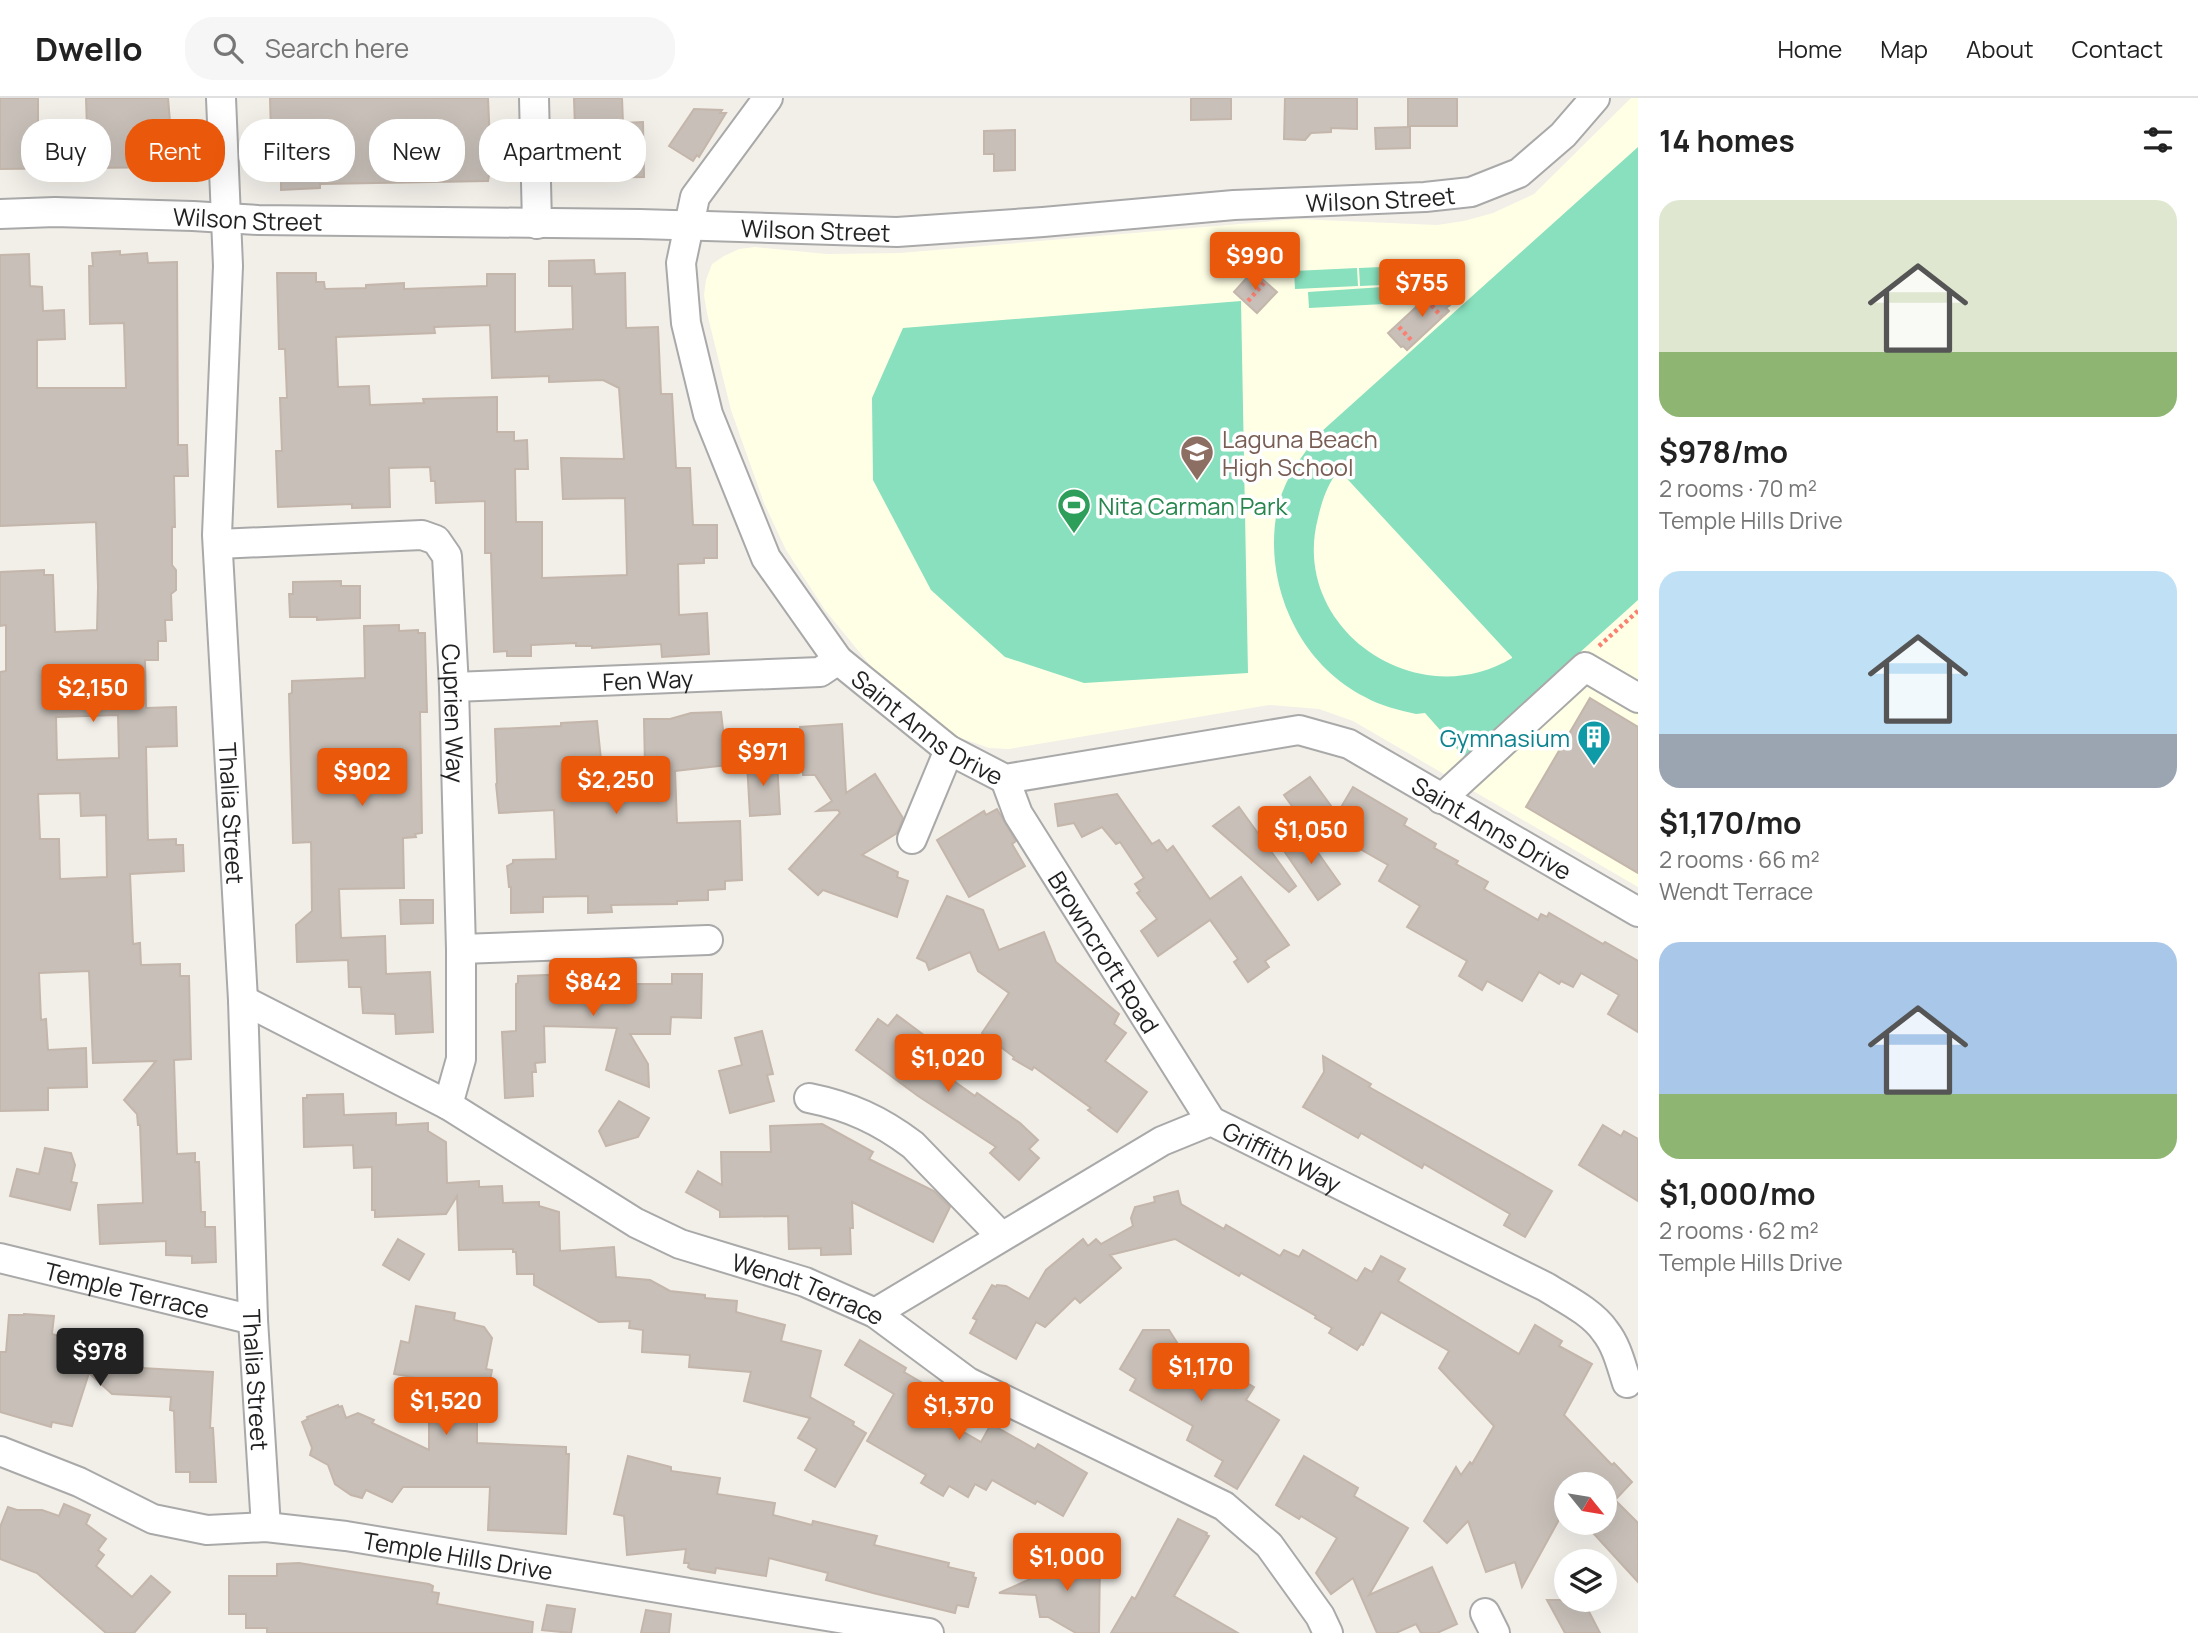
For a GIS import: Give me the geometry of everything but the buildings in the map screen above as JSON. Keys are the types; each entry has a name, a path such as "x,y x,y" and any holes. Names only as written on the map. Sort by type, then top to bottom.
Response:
{"street":[{"name":"Thalia Street","path":"221,98 228,266 218,544 243,1000 253,1320 266,1527"},
{"path":"534,98 537,224"},
{"name":"Saint Anns Drive","path":"768,98 695,197 681,263 686,323 708,414 766,558 838,660 949,750 1005,779 1299,730 1349,744 1638,912"},
{"name":"Wilson Street","path":"0,214 55,212 226,218 688,225 849,232 944,230 1234,205 1425,197 1471,192 1519,173 1563,135 1595,98"},
{"name":"Cuprien Way","path":"218,544 422,535 436,540 447,556 454,687 461,949 461,1059 448,1105"},
{"name":"Fen Way","path":"454,687 821,672 838,660"},
{"path":"1441,799 1584,667 1638,698"},
{"path":"912,839 949,750"},
{"name":"Browncroft Road","path":"1005,779 1018,814 1211,1121"},
{"path":"461,949 708,940"},
{"name":"Wendt Terrace","path":"243,1000 448,1105 636,1223 680,1244 805,1282 875,1313 968,1382 1224,1506 1269,1545 1320,1616 1328,1633"},
{"path":"809,1098 850,1108 914,1145 1001,1237"},
{"name":"Griffith Way","path":"875,1313 1162,1141 1211,1121 1317,1171 1546,1287 1605,1329 1616,1350 1627,1383"},
{"name":"Temple Terrace","path":"0,1258 253,1320"},
{"name":"Temple Hills Drive","path":"0,1451 79,1482 153,1519 207,1530 266,1527 346,1536 929,1633"}],"path":[{"path":"1248,301 1264,283"},
{"path":"1427,300 1441,316"},
{"path":"1399,327 1413,342"},
{"path":"1584,667 1587,656 1638,611"}],"shaded area":[{"name":"Laguna Beach High School","path":"1631,98 1638,98 1638,887 1353,721 1319,709 1269,705 1009,749 989,748 961,738 941,727 879,676 825,610 786,550 764,503 731,410 707,313 704,295 706,280 712,264 724,256 739,249 755,247 827,254 900,253 1297,219 1437,225 1464,221 1493,213 1534,194"}],"green space":[{"path":"1638,147 1638,600 1464,757 1425,713 1416,714 1384,705 1342,683 1321,664 1304,643 1291,619 1281,593 1276,566 1274,539 1277,511 1294,469 1321,432","holes":["1339,470 1512,657 1475,673 1437,676 1401,668 1368,651 1341,626 1323,594 1314,558 1321,505"]},
{"path":"1426,265 1427,283 1360,286 1359,268"},
{"path":"1357,268 1358,286 1295,289 1294,271"},
{"path":"1383,287 1384,304 1309,308 1308,292"},
{"name":"Nita Carman Park","path":"1241,301 1248,673 1084,683 1005,657 931,590 873,480 872,398 903,328"}],"place":[{"name":"Laguna Beach High School","path":"1197,482"},
{"name":"Nita Carman Park","path":"1074,535"},
{"name":"Gymnasium","path":"1594,767"}]}
